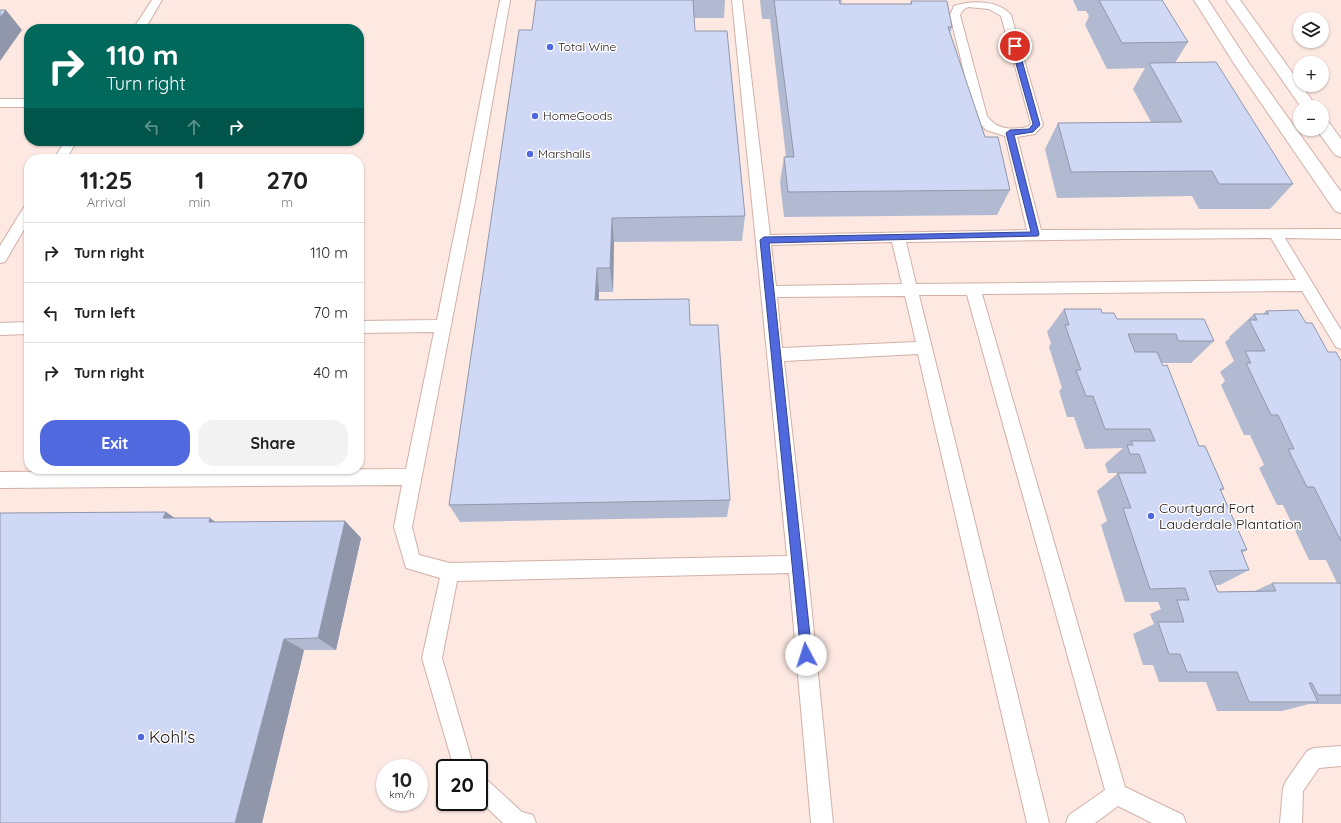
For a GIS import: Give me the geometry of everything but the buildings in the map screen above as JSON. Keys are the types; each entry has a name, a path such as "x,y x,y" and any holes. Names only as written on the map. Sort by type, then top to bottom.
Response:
{"street":[{"path":"1201,0 1243,65 1341,206"},
{"path":"1233,0 1304,100"},
{"path":"1329,135 1341,151"}],"lane":[{"path":"142,24 157,0"},
{"path":"505,0 403,527 412,562 450,572 798,564"},
{"path":"737,0 770,292 798,564 822,823"},
{"path":"977,2 1001,9 1006,15 1036,125 1031,131 1010,133 996,130 985,124 981,117 955,15 961,5 977,2"},
{"path":"0,103 24,103"},
{"path":"1010,133 1035,234"},
{"path":"0,258 24,218"},
{"path":"1275,233 1341,342"},
{"path":"764,240 1035,234 1341,234"},
{"path":"898,237 1038,823"},
{"path":"770,292 1306,285"},
{"path":"973,289 1117,794 1175,823"},
{"path":"364,327 443,326"},
{"path":"0,328 24,328"},
{"path":"776,355 924,348"},
{"path":"0,480 412,478"},
{"path":"450,572 432,658 461,759"},
{"path":"1292,823 1293,788 1314,758 1341,756"},
{"path":"1077,823 1117,794"},
{"path":"488,795 517,822 525,823"}],"place":[{"name":"Total Wine","path":"550,47"},
{"name":"HomeGoods","path":"535,116"},
{"name":"Marshalls","path":"530,154"},
{"name":"Courtyard Fort Lauderdale Plantation","path":"1151,516"},
{"name":"Kohl's","path":"141,737"}],"route":[{"path":"806,655 798,564 764,240 1035,234 1010,133 1031,131 1036,125 1015,46"}]}
